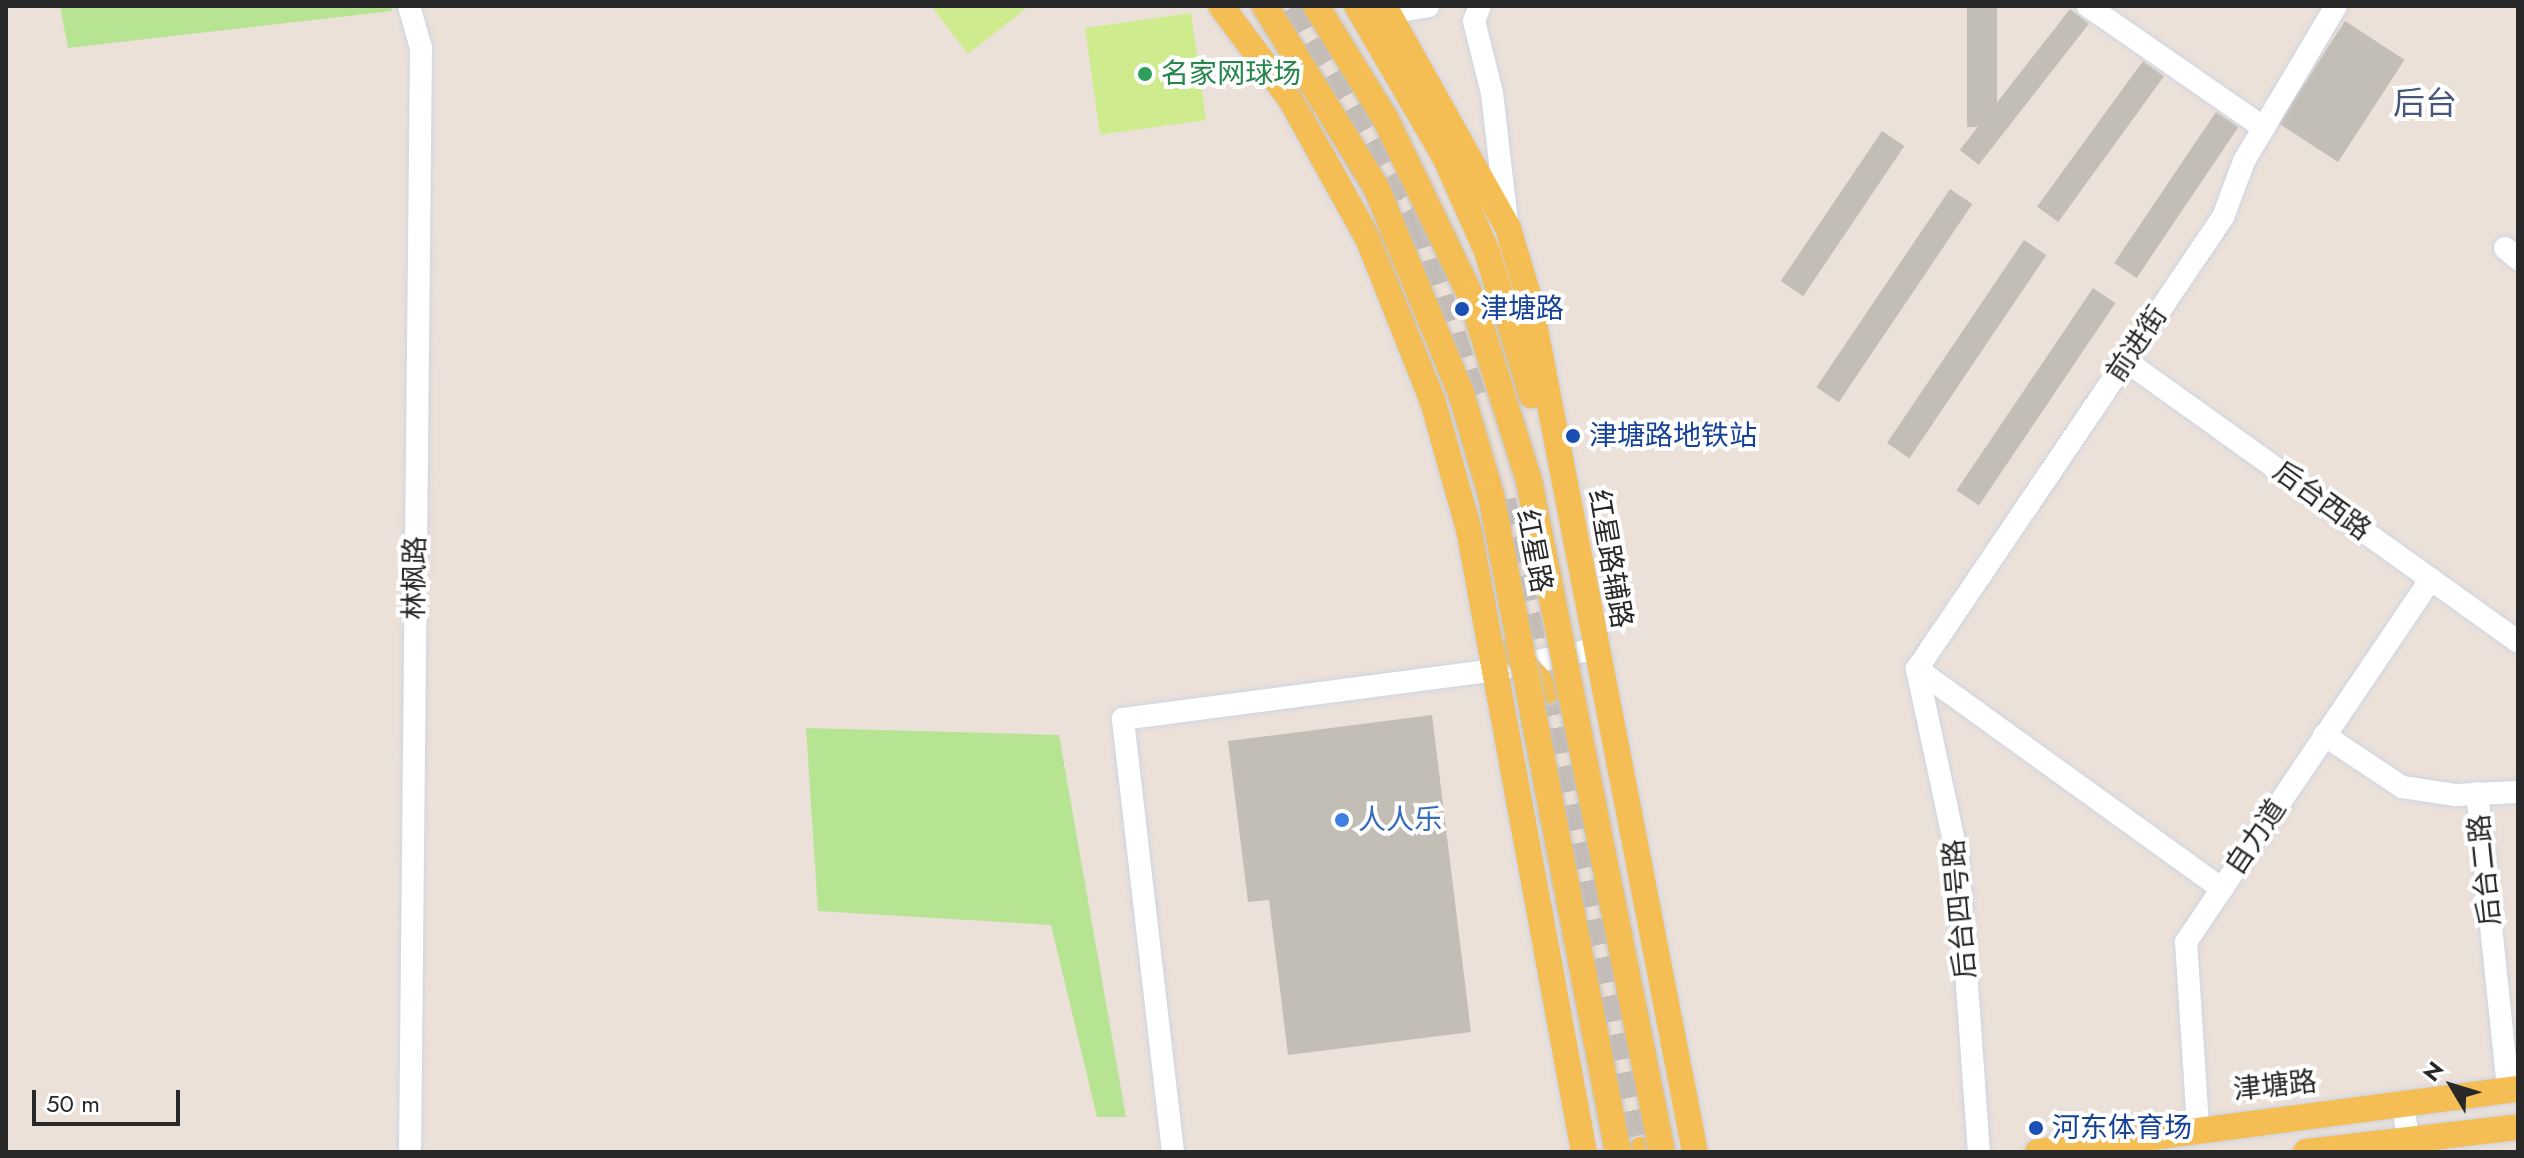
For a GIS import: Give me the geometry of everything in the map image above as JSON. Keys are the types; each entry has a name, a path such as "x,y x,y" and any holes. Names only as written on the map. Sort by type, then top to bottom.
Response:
{"main road":[{"path":"1221,6 1291,100 1369,241 1448,453 1496,670 1581,1144"},
{"name":"红星路","path":"1265,6 1376,187 1461,393 1491,495 1641,1152"},
{"name":"红星路","path":"1316,6 1386,120 1472,299 1529,481 1641,1152"},
{"path":"1357,6 1445,157 1487,252 1587,612"},
{"name":"红星路辅路","path":"1387,10 1508,228 1529,298 1594,649 1695,1152"},
{"path":"1485,614 1503,644 1530,663 1548,690"},
{"path":"2443,1144 2515,1091"},
{"name":"津塘路","path":"2038,1152 2198,1126 2515,1091"},
{"path":"1689,1124 1689,1152"},
{"path":"1689,1124 1703,1152"},
{"path":"2309,1152 2443,1144 2518,1127"}],"street":[{"name":"林枫路","path":"409,6 421,48 410,1152"},
{"path":"1387,10 1428,6"},
{"path":"1480,6 1474,21 1492,93 1508,228"},
{"path":"2088,6 2264,128"},
{"name":"前进街","path":"1917,669 2223,217 2264,128 2336,6"},
{"name":"后台西路","path":"2126,361 2518,642"},
{"name":"自力道","path":"2198,1126 2186,942 2431,579"},
{"path":"1173,1152 1123,719 1496,670 1594,649"},
{"path":"1917,669 2222,889"},
{"name":"后台四号路","path":"1917,669 1958,860 1979,1152"},
{"path":"2324,735 2402,787 2477,793 2518,792"},
{"name":"后台二路","path":"2477,793 2515,1091"},
{"path":"2403,1105 2409,1146"}],"green space":[{"path":"60,6 391,6 392,11 68,48"},
{"path":"931,6 1029,6 968,54"},
{"name":"名家网球场","path":"1191,13 1206,120 1100,135 1085,28"},
{"path":"806,728 1059,735 1126,1117 1097,1117 1051,925 818,911"}],"building":[{"path":"1967,6 1997,6 1997,127 1967,127"},
{"path":"2070,9 2089,24 1979,165 1960,150"},
{"path":"2345,21 2405,60 2338,162 2279,123"},
{"path":"2143,61 2164,76 2058,222 2037,207"},
{"path":"2216,112 2238,127 2137,278 2114,263"},
{"path":"1882,131 1904,146 1803,296 1781,281"},
{"path":"1950,189 1972,204 1839,402 1816,387"},
{"path":"2024,240 2046,255 1909,458 1887,443"},
{"path":"2093,288 2115,303 1979,505 1957,490"},
{"name":"人人乐","path":"1432,715 1471,1032 1288,1055 1269,900 1248,902 1228,741"}],"tunnel":[{"path":"1294,6 1416,223 1475,400"},
{"path":"1503,500 1641,1150"}],"place":[{"name":"名家网球场","path":"1145,74"},
{"name":"津塘路","path":"1462,309"},
{"name":"津塘路地铁站","path":"1573,436"},
{"name":"人人乐","path":"1342,820"},
{"name":"河东体育场","path":"2036,1128"}],"district":[{"name":"后台","path":"2425,103"}]}
